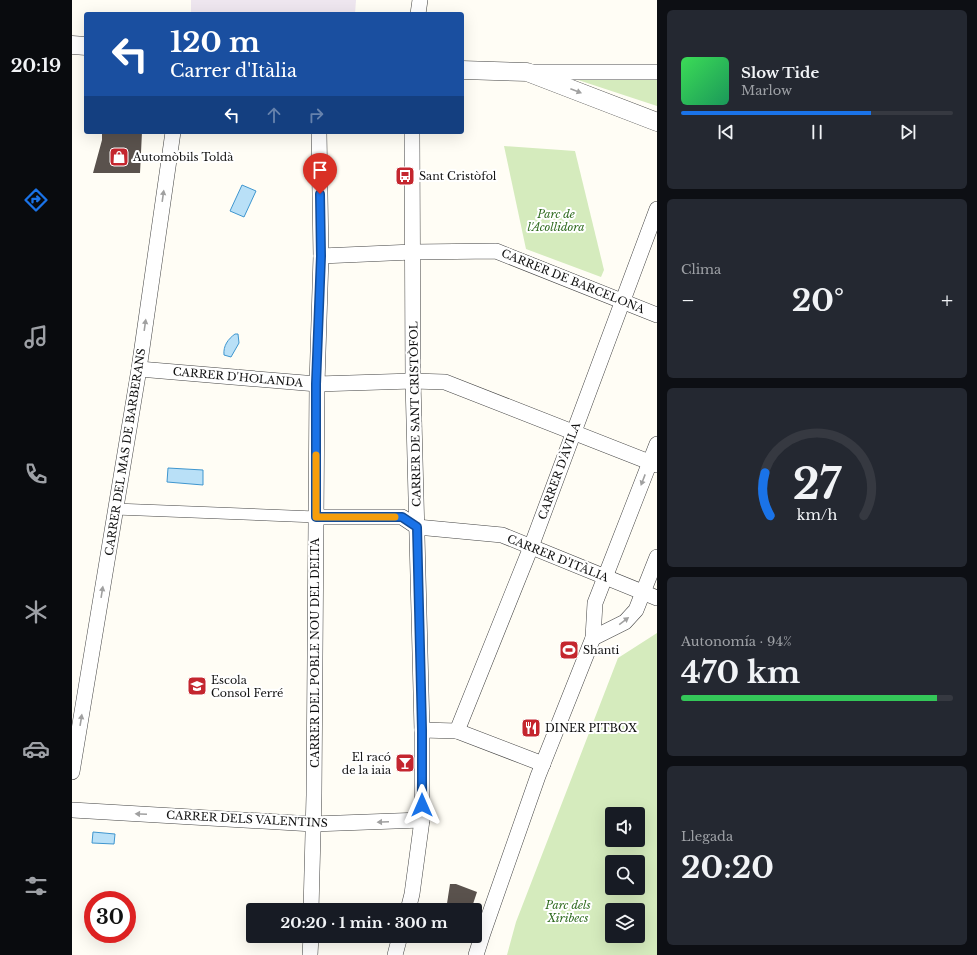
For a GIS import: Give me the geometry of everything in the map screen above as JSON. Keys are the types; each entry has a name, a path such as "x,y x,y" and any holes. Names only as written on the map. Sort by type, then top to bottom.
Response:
{"street":[{"path":"418,12 420,0"},
{"path":"464,70 527,72 657,72"},
{"path":"527,72 657,122"},
{"name":"CARRER DEL MAS DE BARBERANS","path":"72,772 139,369 173,134"},
{"name":"CARRER DEL POBLE NOU DEL DELTA","path":"311,903 316,517 316,384 321,256 319,134"},
{"name":"CARRER DE SANT CRISTÒFOL","path":"410,903 422,820 422,730 413,381 412,134"},
{"name":"CARRER D'ÀVILA","path":"456,731 531,547 657,209"},
{"name":"CARRER DE BARCELONA","path":"321,256 413,252 496,251 657,314"},
{"name":"CARRER D'HOLANDA","path":"139,369 316,384 413,381 445,382 653,464"},
{"path":"476,955 482,933 543,764 593,638 595,603 653,464 657,444"},
{"path":"115,509 316,517"},
{"name":"CARRER D'ITÀLIA","path":"316,517 402,517 417,527 502,536 650,595"},
{"path":"593,638 625,622 650,595 657,557"},
{"path":"422,730 456,731 543,764"},
{"name":"CARRER DELS VALENTINS","path":"72,810 313,824 422,820"},
{"path":"310,955 311,943"},
{"path":"395,955 398,943"}],"shaded area":[{"path":"191,0 356,0 355,12 191,12"}],"green space":[{"path":"572,78 657,78 657,106"},
{"name":"Parc de l'Acollidora","path":"504,146 575,151 604,270 601,277 526,249"},
{"name":"Parc dels Xiribecs","path":"657,633 657,955 507,955 516,922 618,658"}],"water":[{"path":"242,185 256,191 244,217 230,211"},
{"path":"235,334 238,334 239,343 231,357 224,355 226,343"},
{"path":"168,468 203,470 203,485 167,482"},
{"path":"93,832 115,834 114,844 92,843"}],"building":[{"name":"Automòbils Toldà","path":"102,134 142,134 140,173 93,173 102,140"},
{"path":"450,884 456,884 477,892 473,903 447,903"}],"slow traffic":[{"path":"316,455 316,517 395,517"}],"place":[{"name":"Automòbils Toldà","path":"119,157"},
{"name":"Sant Cristòfol","path":"405,176"},
{"name":"Shanti","path":"569,650"},
{"name":"Escola Consol Ferré","path":"197,686"},
{"name":"DINER PITBOX","path":"531,728"},
{"name":"El racó de la iaia","path":"405,763"}],"route":[{"path":"320,194 321,256 316,384 316,517 402,517 417,527 422,730 422,805"}]}
